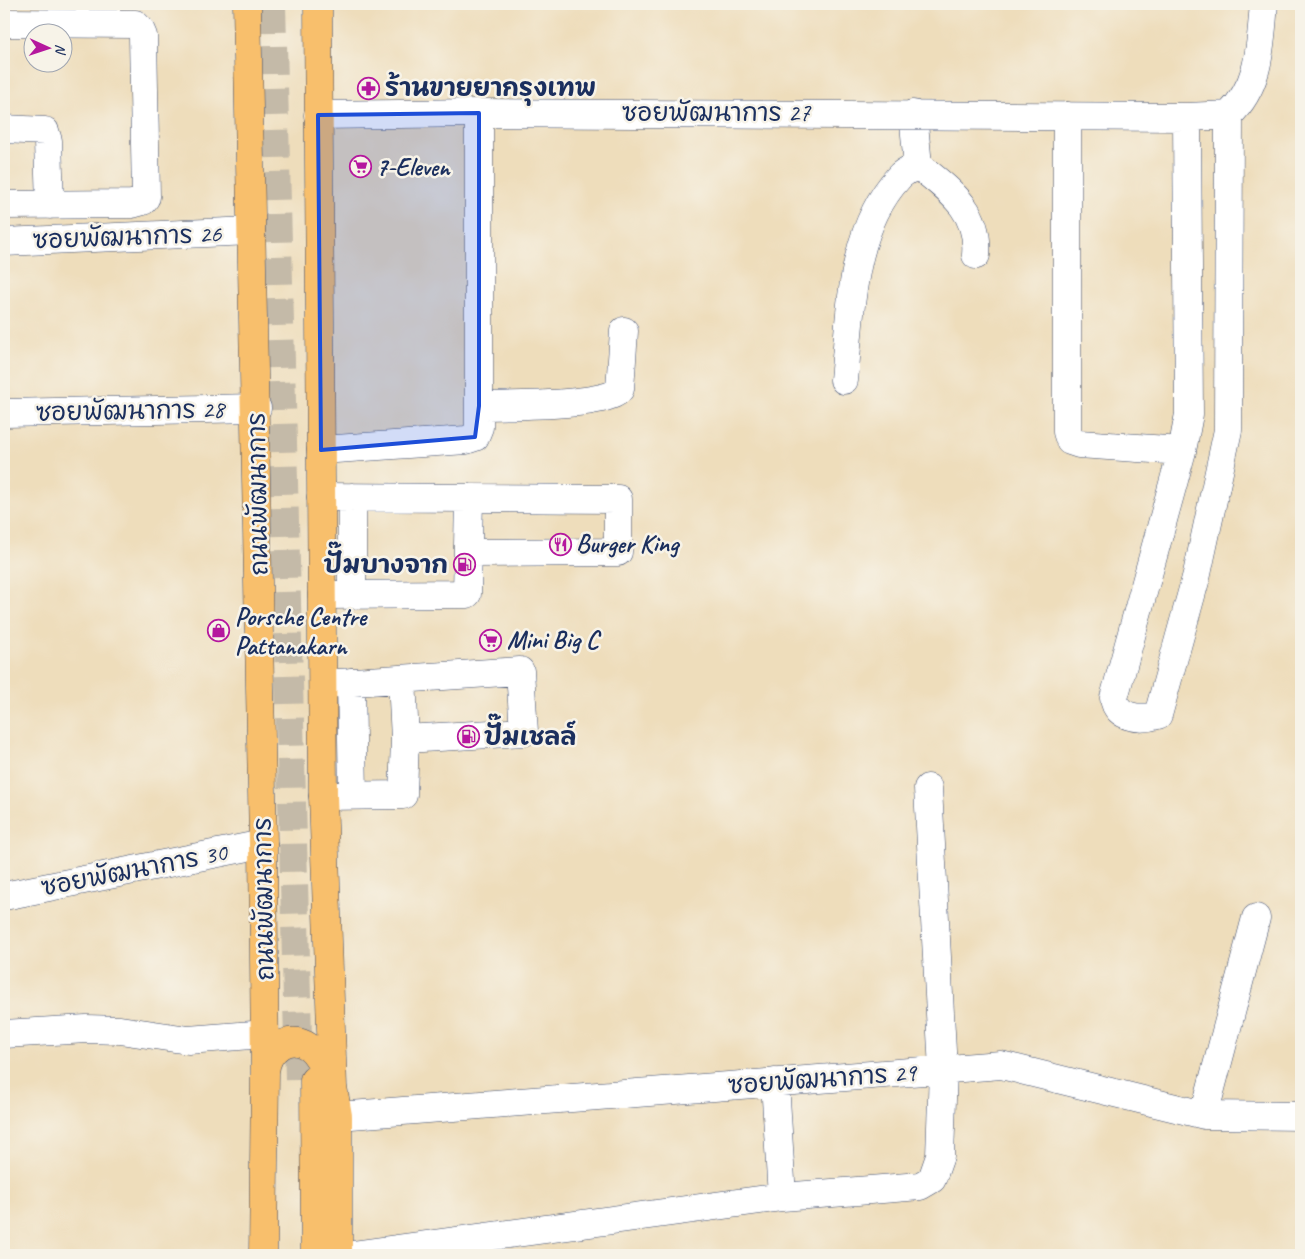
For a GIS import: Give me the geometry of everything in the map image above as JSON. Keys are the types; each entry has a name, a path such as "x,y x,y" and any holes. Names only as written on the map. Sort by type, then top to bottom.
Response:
{"main road":[{"path":"315,1255 315,1082 323,796 318,4"},
{"name":"ถนนพัฒนาการ","path":"245,11 257,408 265,1034 263,1255"},
{"path":"265,1072 266,1063 276,1048 284,1043 302,1043 316,1054 315,1082 298,1255"},
{"path":"315,1082 338,1116 338,1255"}],"street":[{"path":"1187,116 1189,414 1182,451 1114,698 1115,706 1123,714 1147,718 1158,715 1197,574 1228,430 1229,115 1248,92 1255,78 1264,4"},
{"path":"4,23 135,24 140,29 143,36 146,197 143,201 132,204 4,205"},
{"name":"ซอยพัฒนาการ 27","path":"318,115 479,113 1229,115"},
{"path":"321,450 466,440 475,437 479,427 479,113"},
{"path":"912,114 918,165 947,188 970,216 978,237 976,255"},
{"path":"1061,115 1067,432 1070,441 1079,444 1182,451"},
{"path":"4,129 44,131 48,141 50,205"},
{"path":"844,380 856,274 864,236 879,205 900,176 918,165"},
{"name":"ซอยพัฒนาการ 26","path":"4,242 251,231"},
{"path":"479,406 593,402 612,397 620,389 624,331"},
{"name":"ซอยพัฒนาการ 28","path":"4,413 257,408"},
{"path":"321,497 618,500 618,552 468,553"},
{"path":"352,497 352,595"},
{"path":"322,595 467,594 469,498"},
{"path":"323,684 520,671 524,732 405,739"},
{"path":"323,796 403,795 405,739 402,679"},
{"path":"351,682 353,796"},
{"path":"352,1255 782,1197 920,1186 932,1179 940,1156 943,1070 928,788"},
{"name":"ซอยพัฒนาการ 30","path":"4,896 263,844"},
{"path":"1204,1115 1256,918"},
{"path":"4,1034 86,1029 120,1030 188,1040 265,1034"},
{"name":"ซอยพัฒนาการ 29","path":"338,1116 1001,1066 1204,1115 1301,1116"},
{"path":"775,1082 782,1197"}],"highlighted area":[{"path":"479,113 479,406 475,437 321,450 318,115"}],"tunnel":[{"path":"272,4 299,1080"}],"place":[{"name":"ร้านขายยากรุงเทพ","path":"369,88"},
{"name":"7-Eleven","path":"360,167"},
{"name":"Burger King","path":"560,544"},
{"name":"ปั๊มบางจาก","path":"464,565"},
{"name":"Porsche Centre Pattanakarn","path":"219,631"},
{"name":"Mini Big C","path":"491,640"},
{"name":"ปั๊มเชลล์","path":"468,737"}]}
